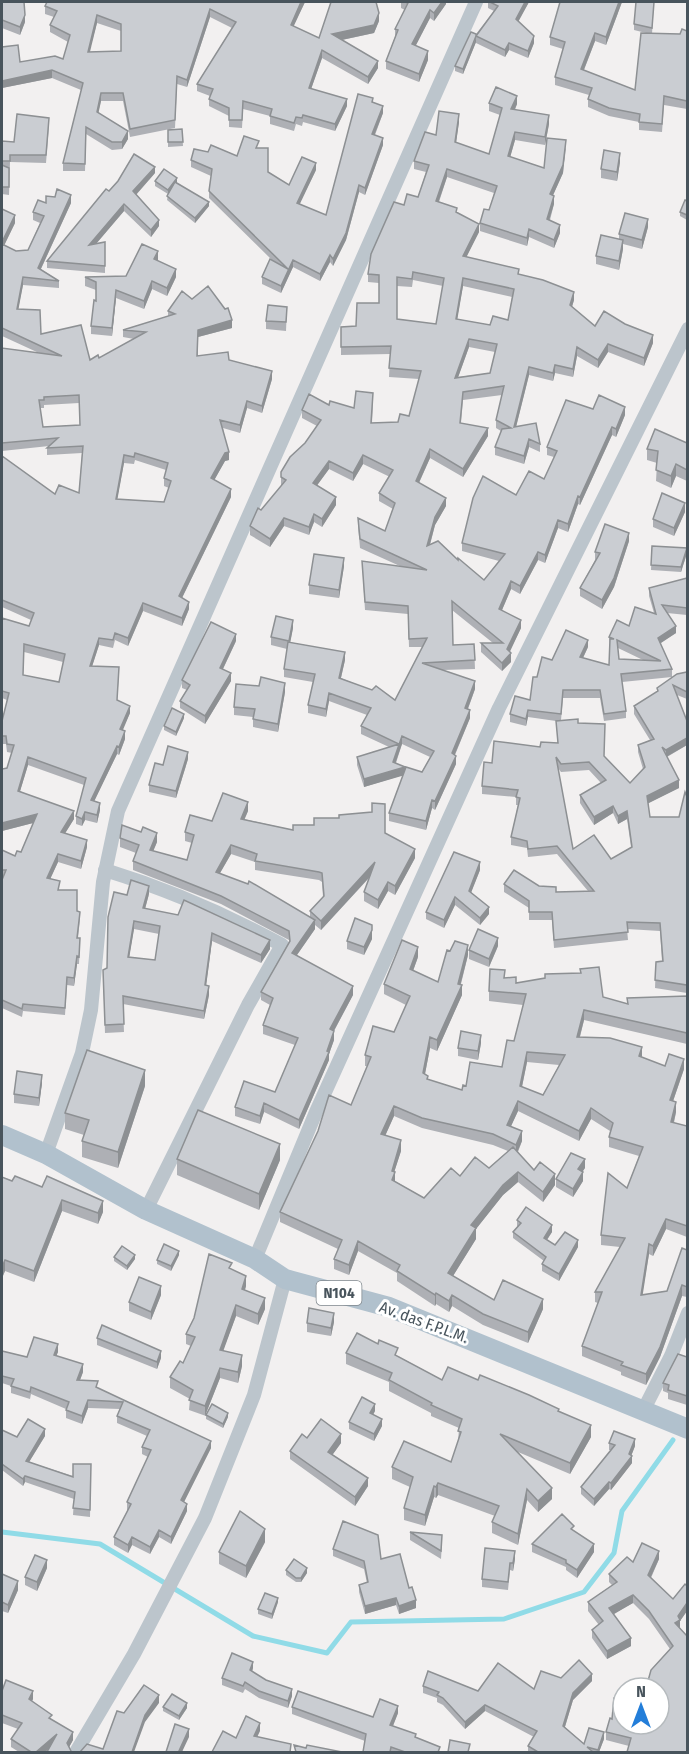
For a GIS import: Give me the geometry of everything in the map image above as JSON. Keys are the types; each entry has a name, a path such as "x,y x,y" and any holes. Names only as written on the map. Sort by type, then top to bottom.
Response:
{"main road":[{"name":"Av. das F.P.L.M.","path":"2,1135 46,1154 146,1209 255,1259 285,1279 389,1307 687,1429"}],"street":[{"path":"46,1154 82,1053 91,1010 105,870 118,811 476,2"},
{"path":"255,1259 316,1112 499,708 687,329"},
{"path":"105,870 161,887 236,920 282,945 248,1005 146,1209"},
{"path":"76,1752 134,1654 205,1518 254,1395 285,1279"},
{"path":"643,1411 671,1356 687,1313"}],"building":[{"path":"2,2 24,2 25,15 20,27 2,20"},
{"path":"47,2 301,2 291,25 319,38 331,2 376,2 379,13 374,25 332,34 378,61 368,77 322,50 309,88 347,99 335,124 303,115 302,118 296,117 294,123 270,116 272,109 243,101 242,120 229,120 229,108 209,99 213,89 197,84 236,22 210,9 187,80 177,76 175,120 130,129 123,93 101,93 97,112 128,131 122,142 112,142 86,127 85,164 63,163 83,83 52,70 2,81 2,47 18,45 20,62 55,56 63,59 70,35 50,25 57,11 45,6","holes":["97,15 121,24 121,51 88,52"]},
{"path":"405,2 442,2 434,13 430,10 412,44 428,51 419,74 386,61 398,30 395,29 408,3"},
{"path":"490,2 525,2 516,19 534,36 528,51 509,43 505,50 476,36 498,6"},
{"path":"560,2 619,2 606,37 595,33 581,69 635,90 641,33 680,34 682,29 687,31 687,101 664,96 662,124 639,122 640,114 609,108 588,99 592,88 555,77 565,42 550,37"},
{"path":"636,2 654,2 652,28 634,24"},
{"path":"471,32 476,36 463,69 455,66"},
{"path":"496,87 517,96 511,109 549,115 545,137 515,132 508,156 544,168 547,138 566,140 563,165 550,194 554,196 547,219 560,225 554,240 529,229 527,238 480,223 484,209 489,210 497,186 447,169 436,201 457,208 456,212 479,224 463,256 519,269 518,274 543,280 574,292 570,305 595,326 604,311 625,324 653,335 644,358 608,344 598,360 577,347 573,369 555,365 553,373 529,367 514,427 536,423 540,444 529,439 524,456 495,447 502,429 511,428 496,420 504,386 463,392 460,423 488,428 463,469 430,449 416,481 446,498 435,517 427,546 438,541 484,580 505,554 462,543 473,498 483,476 516,495 529,471 544,479 557,451 547,447 566,400 593,409 599,395 625,407 616,429 612,427 580,497 578,496 568,524 558,520 545,555 538,552 520,586 511,581 499,609 521,620 507,649 511,653 502,663 481,643 503,643 452,601 453,645 474,644 475,660 422,663 475,681 465,708 470,710 452,753 456,756 435,801 432,800 426,821 389,813 406,767 422,772 434,751 402,736 393,762 405,767 364,779 357,757 399,744 361,726 371,708 329,693 326,709 308,705 315,674 284,669 288,642 345,652 339,678 372,690 376,686 395,700 427,638 409,639 408,606 365,602 362,561 427,570 360,539 358,518 385,531 395,503 379,493 393,470 363,455 353,473 329,461 313,483 336,497 322,519 314,514 309,527 284,518 270,539 250,526 258,508 261,510 286,480 281,477 281,472 290,457 305,443 321,420 302,410 309,394 329,405 330,401 354,408 356,391 373,393 371,423 398,422 400,414 409,416 421,371 389,368 391,346 341,347 341,327 356,326 357,303 379,303 379,275 368,274 371,254 394,202 404,205 407,194 418,197 429,165 414,161 425,132 436,135 439,111 459,114 455,142 489,154 502,108 489,103","holes":["413,272 444,278 436,324 397,319 397,277 412,279","463,278 514,289 508,320 493,316 490,325 456,319","469,339 497,344 490,373 455,378"]},
{"path":"358,94 373,98 372,102 383,106 372,134 383,138 365,188 359,185 346,233 333,259 330,255 320,274 293,260 281,286 262,277 270,259 288,269 209,191 212,169 191,160 194,149 208,152 211,145 237,156 244,136 259,141 256,148 268,148 268,172 289,185 302,157 316,163 297,203 326,215"},
{"path":"17,114 49,118 46,155 10,155 10,161 2,161 2,141 14,142"},
{"path":"182,129 183,142 168,142 168,130"},
{"path":"604,150 620,153 617,172 601,169"},
{"path":"134,154 155,167 133,191 159,220 151,230 124,204 89,245 105,242 105,266 47,261 106,189 109,191 118,181"},
{"path":"2,165 9,168 9,187 2,187"},
{"path":"164,169 177,178 168,190 155,181"},
{"path":"175,182 209,202 195,218 167,196"},
{"path":"57,189 71,195 38,268 59,281 23,277 17,309 40,310 41,334 81,325 90,360 98,355 99,358 146,332 123,330 175,314 168,311 182,291 192,299 208,286 225,309 228,308 232,320 198,330 197,356 228,352 229,360 272,371 262,406 247,401 240,425 220,420 229,452 225,453 211,478 231,489 179,596 189,602 182,618 143,603 128,638 115,633 113,640 99,638 90,666 119,667 117,700 130,706 120,729 125,731 119,747 117,746 91,800 100,803 97,815 85,812 82,819 76,816 86,778 28,757 18,791 74,811 61,832 87,840 81,861 58,854 47,878 60,881 58,890 77,890 77,911 80,912 77,938 80,938 79,957 77,956 74,978 67,977 65,1008 23,1004 22,1009 2,1000 2,880 6,870 2,870 2,850 15,856 17,851 21,852 37,814 2,823 2,769 7,768 14,745 7,744 6,736 2,736 2,721 9,693 2,691 2,618 29,626 34,613 2,600 2,456 55,494 59,485 79,493 83,446 47,448 58,438 2,443 2,348 62,356 2,328 2,244 16,251 28,250 44,216 33,212 38,200 46,203 46,196 55,197","holes":["79,395 80,425 43,427 39,400 44,400 44,397","135,453 168,463 164,478 171,481 164,502 116,499 124,455 134,457","24,644 65,654 59,682 23,675"]},
{"path":"685,200 687,201 687,215 680,212"},
{"path":"2,209 15,215 2,242"},
{"path":"625,213 648,219 642,240 619,234"},
{"path":"601,235 623,240 619,261 596,256"},
{"path":"142,244 158,251 154,259 176,269 167,288 152,281 144,301 116,290 112,328 91,326 94,300 96,301 96,282 85,277 126,276"},
{"path":"268,305 287,307 286,322 266,321"},
{"path":"655,429 687,443 687,470 676,464 671,476 656,470 658,451 647,449"},
{"path":"662,493 685,503 674,528 653,519"},
{"path":"605,524 629,533 614,578 602,600 580,588 600,553 595,552"},
{"path":"652,546 687,548 681,567 651,565"},
{"path":"314,554 344,558 339,590 309,585"},
{"path":"687,578 687,608 662,605 676,626 658,638 672,669 621,674 626,711 604,714 600,690 563,690 561,714 528,710 526,719 510,714 515,696 530,700 533,677 537,677 542,657 552,660 566,630 588,640 580,657 609,665 610,639 614,639 609,637 617,620 629,626 635,607 656,614 649,588","holes":["617,640 661,661 619,659"]},
{"path":"276,616 293,620 289,641 271,637"},
{"path":"211,622 236,634 220,668 231,673 205,716 180,701 190,685 182,680"},
{"path":"687,672 687,692 673,685 687,721 687,738 666,750 662,747 679,780 647,796 650,817 679,817 685,792 687,797 687,985 655,980 656,962 663,961 660,923 627,922 628,932 554,940 552,912 529,912 529,901 504,884 514,870 539,886 556,887 556,892 594,891 557,846 528,849 527,841 511,837 520,798 516,797 518,790 482,786 484,762 492,763 494,741 540,747 541,742 558,743 556,721 578,719 578,723 605,724 604,756 630,783 645,767 638,745 654,739 634,706 658,691 657,688 677,674","holes":["556,757 561,764 589,762 606,780 580,795 594,817 613,806 618,816 627,811 632,847 611,859 594,835 573,849"]},
{"path":"261,677 285,683 278,724 253,719 255,709 234,707 236,684 259,686"},
{"path":"172,708 184,714 176,732 164,726"},
{"path":"168,746 188,752 176,791 149,785 155,763 163,765"},
{"path":"223,793 248,802 241,819 293,830 293,825 314,825 314,818 339,818 339,815 372,812 372,803 385,804 385,833 415,849 395,886 388,882 378,900 364,892 375,862 321,921 310,911 324,896 322,873 255,861 257,854 231,845 216,872 248,884 249,881 315,920 292,953 353,986 330,1029 334,1031 327,1051 329,1052 299,1120 264,1103 260,1116 235,1107 244,1081 275,1092 298,1038 263,1025 273,998 261,992 290,941 289,931 221,896 133,861 139,845 120,838 122,825 141,832 143,827 157,833 150,850 187,860 194,835 185,832 190,815 212,821"},
{"path":"454,852 480,862 469,891 489,907 480,918 455,897 444,920 426,912"},
{"path":"131,880 149,886 143,908 178,915 184,900 270,940 261,955 212,933 205,985 209,986 204,1011 123,996 124,1024 105,1025 103,970 107,968 108,917 114,892 127,895","holes":["134,921 160,926 155,960 128,957"]},
{"path":"355,918 372,925 364,947 347,941"},
{"path":"478,929 498,938 489,959 469,950"},
{"path":"402,940 418,947 410,969 438,982 447,950 450,951 455,941 468,945 458,984 462,985 437,1040 430,1037 423,1073 428,1076 427,1079 462,1090 463,1085 466,1086 470,1062 502,1067 507,1040 514,1041 526,994 489,991 490,969 505,970 504,978 516,977 516,983 545,978 545,974 581,973 580,969 599,967 603,997 628,1004 627,998 687,996 687,1033 584,1010 577,1037 610,1038 642,1047 639,1056 665,1066 669,1054 684,1059 670,1100 676,1102 671,1122 687,1126 687,1226 666,1219 653,1246 649,1244 641,1295 667,1291 682,1248 687,1250 687,1287 682,1285 660,1347 646,1374 582,1346 602,1292 595,1292 625,1238 601,1235 608,1173 627,1188 643,1147 609,1137 613,1123 591,1108 579,1131 518,1101 507,1125 522,1131 516,1145 493,1134 422,1118 394,1106 381,1134 401,1140 392,1171 395,1172 392,1180 424,1198 451,1168 460,1176 475,1157 489,1168 513,1147 534,1170 540,1162 555,1174 543,1192 518,1172 503,1185 471,1225 476,1228 448,1273 494,1300 503,1280 543,1299 528,1332 483,1314 452,1295 449,1301 436,1293 435,1295 397,1271 400,1265 358,1241 349,1265 334,1259 342,1240 280,1212 318,1131 329,1095 351,1105 371,1057 365,1055 373,1026 394,1032 410,996 384,984","holes":["527,1052 565,1055 543,1095 520,1086"]},
{"path":"461,1031 481,1035 478,1051 458,1048"},
{"path":"87,1050 145,1070 118,1152 82,1141 89,1120 65,1113"},
{"path":"17,1071 42,1075 39,1098 14,1094"},
{"path":"198,1110 280,1144 259,1194 177,1159"},
{"path":"571,1153 585,1159 578,1169 583,1172 573,1189 556,1179"},
{"path":"15,1176 42,1187 47,1176 103,1201 98,1213 62,1200 34,1271 5,1260 2,1267 2,1177 12,1181"},
{"path":"526,1207 552,1225 544,1238 555,1245 565,1232 578,1240 559,1274 542,1264 546,1257 513,1232 521,1223 517,1220"},
{"path":"164,1244 179,1251 171,1266 157,1260"},
{"path":"122,1246 135,1255 127,1266 114,1257"},
{"path":"209,1254 232,1263 229,1268 246,1276 242,1289 265,1298 258,1314 236,1305 220,1350 242,1355 238,1372 220,1368 205,1406 189,1400 193,1390 170,1377 180,1361 183,1363 195,1337 186,1334 194,1318"},
{"path":"139,1277 161,1286 151,1312 129,1302"},
{"path":"309,1308 334,1313 331,1328 307,1323"},
{"path":"102,1325 161,1351 157,1362 97,1338"},
{"path":"357,1333 378,1344 379,1340 398,1348 395,1355 442,1380 448,1367 478,1380 480,1375 529,1395 591,1425 570,1463 500,1434 552,1488 538,1501 527,1489 518,1534 492,1522 499,1506 438,1483 436,1487 434,1486 425,1515 404,1508 413,1477 392,1467 404,1441 451,1462 461,1432 458,1431 462,1419 431,1405 432,1403 389,1380 392,1373 346,1353"},
{"path":"34,1337 58,1344 54,1355 83,1364 77,1380 98,1381 96,1387 211,1441 181,1500 187,1504 171,1537 159,1530 150,1547 132,1537 128,1545 114,1537 131,1504 127,1502 151,1450 142,1447 150,1430 117,1416 123,1402 88,1400 82,1416 66,1410 69,1402 31,1387 30,1392 11,1386 14,1379 2,1376 2,1351 27,1357"},
{"path":"678,1354 687,1357 687,1396 668,1390 669,1385 663,1383"},
{"path":"362,1397 375,1404 370,1413 382,1419 374,1434 349,1422"},
{"path":"212,1404 228,1413 223,1424 206,1415"},
{"path":"28,1419 45,1429 26,1461 73,1477 73,1464 91,1464 90,1510 73,1508 75,1492 25,1476 23,1479 2,1464 2,1430 17,1437"},
{"path":"321,1419 341,1434 328,1452 368,1478 355,1497 290,1451 302,1434 307,1438"},
{"path":"614,1431 635,1439 629,1454 632,1456 611,1483 609,1482 594,1499 581,1487 615,1445 609,1443"},
{"path":"240,1511 265,1529 246,1566 219,1552"},
{"path":"562,1514 574,1526 571,1529 594,1544 577,1570 566,1563 566,1560 532,1544"},
{"path":"343,1521 378,1535 381,1559 400,1554 409,1588 412,1587 416,1600 399,1606 396,1598 365,1606 359,1585 368,1582 364,1561 333,1549"},
{"path":"410,1532 442,1535 441,1551"},
{"path":"642,1543 659,1551 648,1575 673,1599 685,1584 687,1586 687,1603 678,1616 680,1620 675,1623 687,1636 687,1752 627,1752 631,1738 623,1736 671,1736 671,1676 649,1676 651,1670 673,1646 649,1611 633,1595 609,1608 631,1638 607,1651 592,1630 603,1621 588,1602 617,1582 609,1574 627,1557 633,1562"},
{"path":"485,1548 515,1551 513,1563 510,1563 508,1582 482,1579"},
{"path":"35,1555 47,1560 37,1582 25,1577"},
{"path":"294,1559 307,1568 301,1578 296,1578 286,1570"},
{"path":"2,1574 18,1581 8,1605 2,1602"},
{"path":"265,1593 278,1598 272,1614 258,1609"},
{"path":"232,1653 253,1662 250,1670 266,1680 292,1689 288,1701 259,1691 245,1682 243,1686 222,1678"},
{"path":"579,1660 592,1674 573,1693 563,1726 584,1744 589,1728 604,1732 598,1750 587,1747 593,1752 538,1752 528,1746 537,1731 485,1705 465,1722 443,1698 437,1695 439,1692 423,1686 428,1671 478,1691 498,1663 534,1689 541,1671 561,1678"},
{"path":"6,1680 33,1691 29,1699 52,1715 49,1718 73,1732 67,1743 70,1752 47,1752 57,1734 36,1752 31,1752 11,1739 22,1723 2,1715 2,1691"},
{"path":"144,1685 159,1695 145,1715 132,1752 80,1752 87,1744 103,1749 117,1711 124,1713"},
{"path":"298,1691 373,1717 380,1699 398,1706 390,1725 416,1734 415,1737 440,1747 438,1752 405,1752 391,1747 390,1752 363,1752 366,1734 292,1707"},
{"path":"172,1694 187,1703 179,1716 163,1707"},
{"path":"246,1716 260,1723 254,1736 291,1744 290,1752 212,1752 223,1731 236,1738"},
{"path":"611,1718 611,1733 606,1732"},
{"path":"175,1724 189,1729 179,1751 185,1752 166,1752"},
{"path":"450,1740 470,1744 468,1752 448,1752"},
{"path":"294,1745 306,1748 307,1745 342,1752 296,1752"}],"waterway":[{"path":"2,1532 100,1544 253,1636 327,1653 351,1622 504,1619 584,1592 614,1553 622,1511 673,1440"}]}
